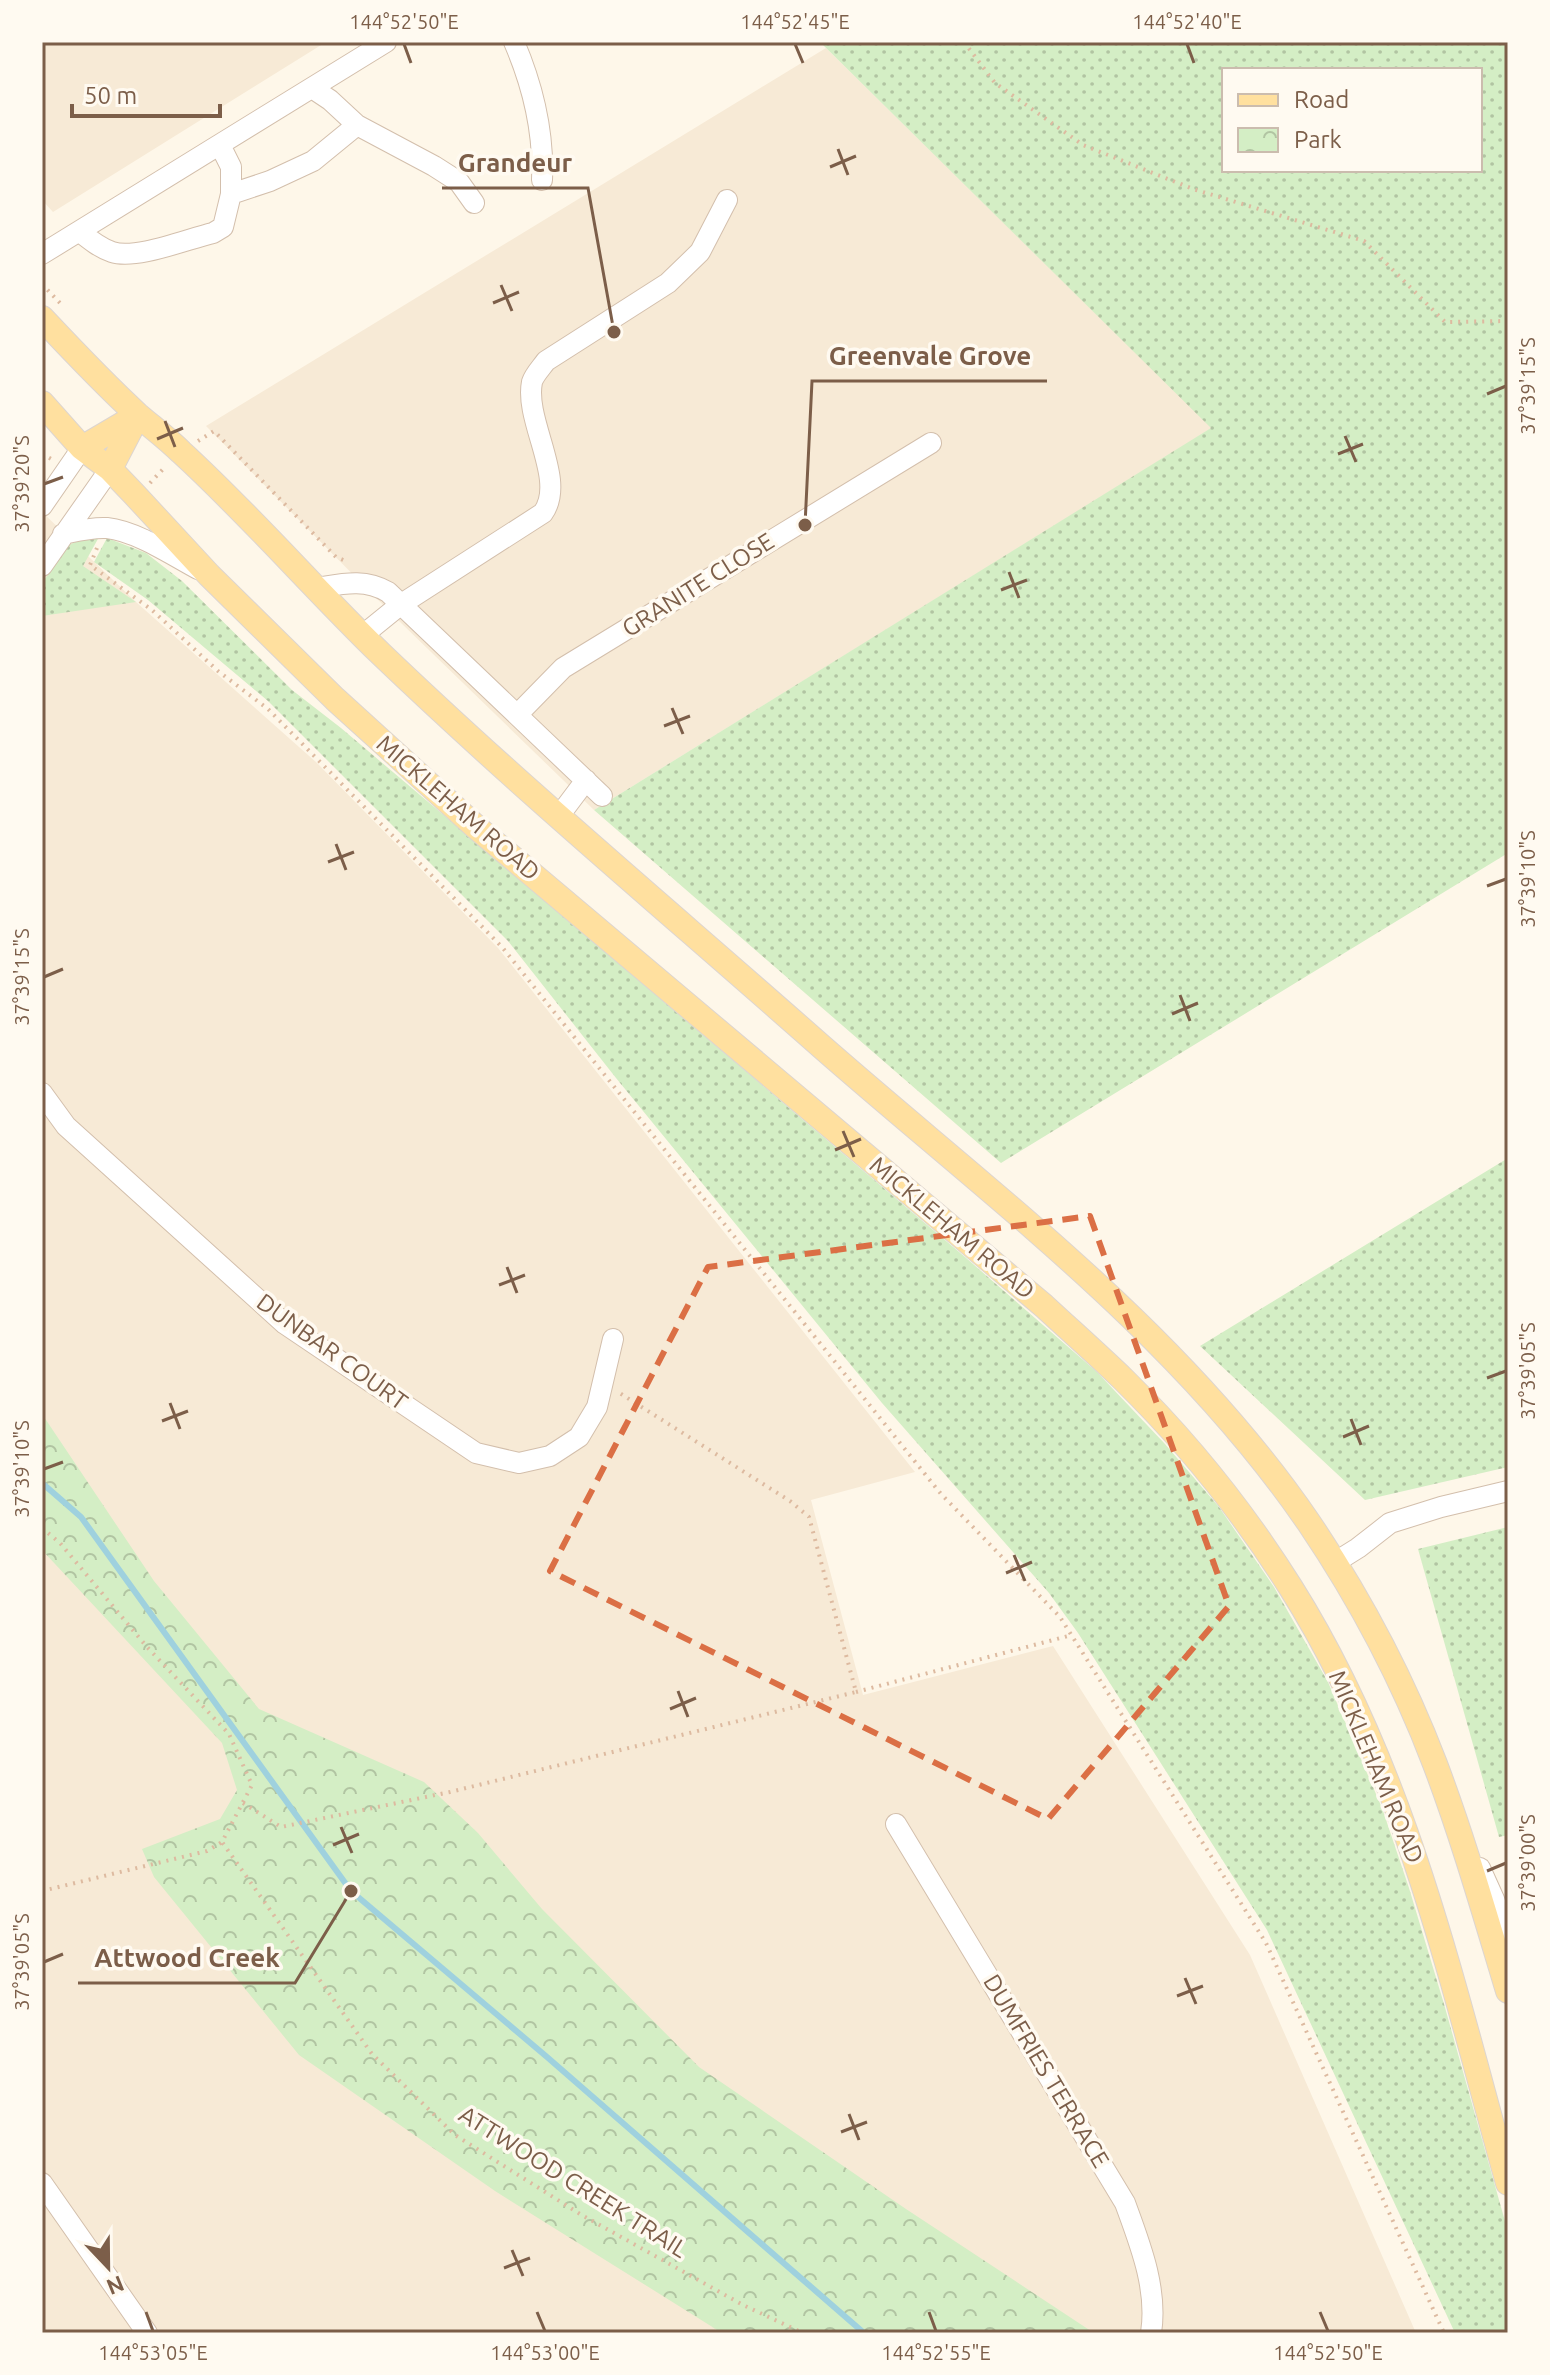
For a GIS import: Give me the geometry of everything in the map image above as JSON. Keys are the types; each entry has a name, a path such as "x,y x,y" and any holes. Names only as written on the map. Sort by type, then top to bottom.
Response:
{"main road":[{"name":"MICKLEHAM ROAD","path":"42,318 97,376 181,451 424,694 559,816 1149,1332 1237,1428 1309,1523 1358,1603 1409,1701 1456,1821 1508,1991"},
{"name":"MICKLEHAM ROAD","path":"42,403 82,448 110,469 209,575 335,699 476,827 1044,1306 1123,1379 1202,1466 1291,1588 1358,1712 1401,1817 1422,1879 1508,2183"},
{"path":"82,448 138,415"},
{"path":"110,469 138,415"}],"street":[{"path":"42,254 386,42"},
{"path":"514,42 525,68 540,125 542,180"},
{"path":"312,88 357,125 459,182 474,203"},
{"path":"231,194 270,181 313,161 357,125"},
{"path":"80,232 93,243 115,253 136,254 213,233 223,227 231,194 231,167 220,145"},
{"path":"363,635 400,605 543,513 549,504 550,484 531,398 532,379 546,361 668,283 700,252 727,200"},
{"name":"GRANITE CLOSE","path":"517,715 563,668 931,443"},
{"path":"42,506 82,448"},
{"path":"42,566 110,469"},
{"path":"63,534 107,528 149,543 209,575"},
{"path":"316,588 353,582 373,584 388,592 602,796"},
{"path":"559,816 586,780"},
{"name":"DUNBAR COURT","path":"42,1093 66,1126 285,1324 476,1453 519,1463 550,1456 579,1437 597,1407 613,1339"},
{"path":"1334,1563 1390,1523 1508,1491"},
{"path":"1456,1821 1494,1899 1508,1939"},
{"name":"DUMFRIES TERRACE","path":"896,1824 1125,2203 1146,2261 1154,2318 1151,2333"},
{"path":"42,2183 147,2333"}],"path":[{"path":"964,42 995,83 1083,145 1193,189 1364,241 1445,322 1508,321"},
{"path":"42,454 67,470"},
{"path":"107,528 90,565 152,610 218,671 268,709 502,947 941,1494 1060,1617 1266,1943 1444,2333"},
{"path":"603,1382 790,1501 809,1517 856,1692"},
{"path":"42,1528 60,1543 147,1647 229,1734 252,1785 222,1842 207,1851 42,1891"},
{"path":"243,1803 281,1827 302,1823 450,1792 856,1692 1072,1635"},
{"name":"ATTWOOD CREEK TRAIL","path":"222,1842 372,2054 455,2135 580,2214 743,2305 803,2333"}],"highlighted area":[{"path":"1090,1216 1229,1606 1048,1819 550,1571 708,1267"}],"shaded area":[{"path":"42,42 326,42 53,212 42,200"},
{"path":"826,48 1212,428 594,810 399,621 206,426"},
{"path":"42,512 136,602 317,763 498,948 915,1472 811,1500 863,1695 1053,1646 1250,1955 1416,2333 42,2333"}],"green space":[{"path":"820,42 1508,42 1508,853 1001,1163 594,810 1211,428"},
{"path":"99,537 83,566 136,602 42,616 42,583 69,545 82,539"},
{"path":"107,538 146,553 182,581 292,690 341,728 1097,1372 1219,1507 1274,1587 1328,1682 1382,1808 1444,2004 1508,2232 1508,2333 1455,2333 1267,1930 1078,1633 1049,1593 882,1403 508,941 268,701 148,600 94,562"},
{"path":"1508,1158 1508,1467 1365,1500 1200,1346"},
{"path":"42,1414 154,1581 259,1709 424,1782 478,1833 542,1909 699,2067 1094,2333 722,2333 495,2191 299,2055 154,1877 142,1849 220,1819 237,1790 222,1743 42,1550"},
{"path":"1508,1527 1508,1835 1499,1837 1418,1549"}],"waterway":[{"path":"42,1483 81,1517 351,1891 864,2333"}],"place":[{"name":"Grandeur","path":"614,332"},
{"name":"Greenvale Grove","path":"805,525"},
{"name":"Attwood Creek","path":"351,1891"}]}
